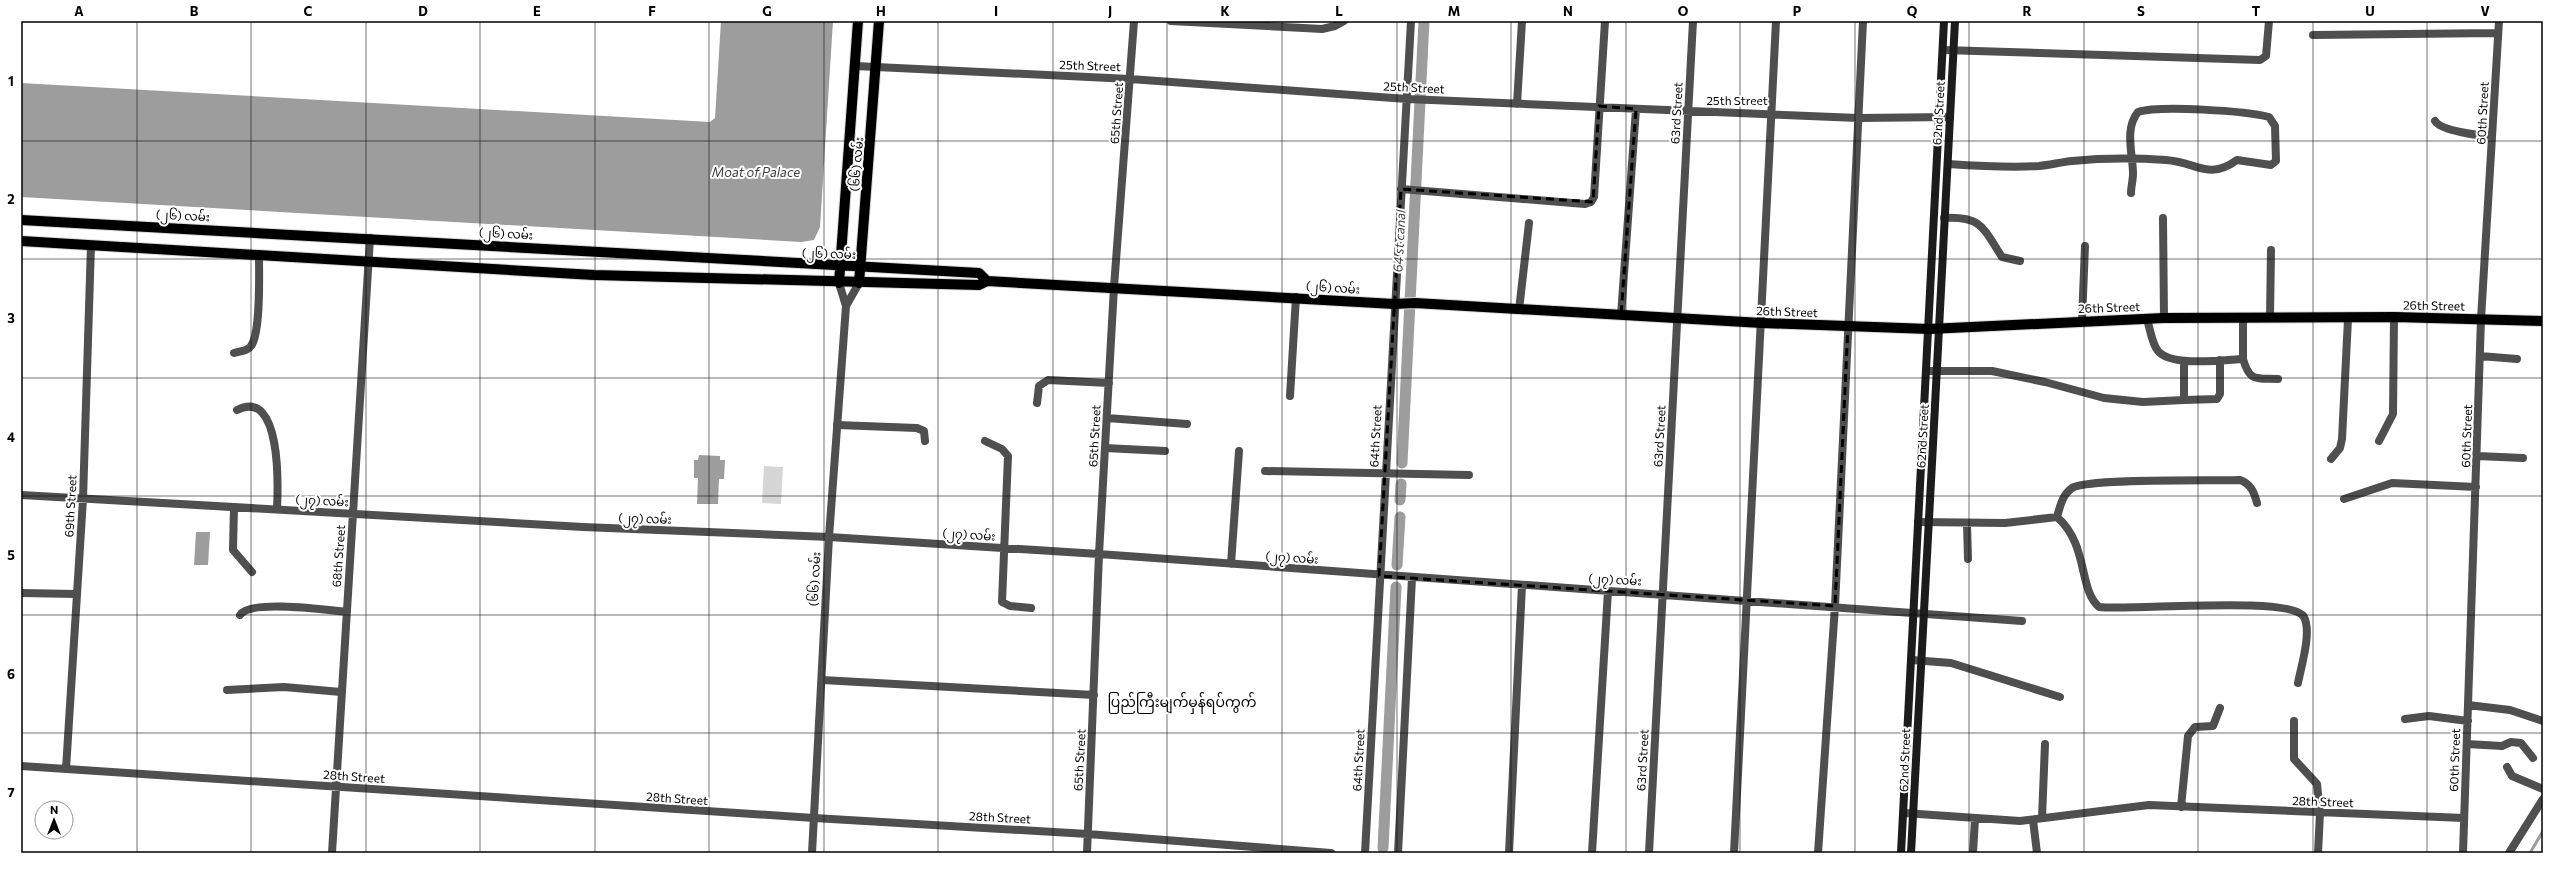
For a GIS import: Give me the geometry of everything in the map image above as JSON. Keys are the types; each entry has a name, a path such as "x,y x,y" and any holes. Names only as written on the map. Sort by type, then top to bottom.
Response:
{"main road":[{"name":"(၆၆) လမ်း","path":"839,283 858,21"},
{"name":"(၆၆) လမ်း","path":"859,283 877,68 879,21"},
{"name":"62nd Street","path":"1901,853 1916,660 1924,614 1930,522 1937,371 1934,329 1944,21"},
{"name":"62nd Street","path":"1911,853 1916,660 1914,613 1918,522 1927,371 1934,329 1948,164 1955,21"},
{"name":"(၂၆) လမ်း","path":"21,220 370,238 979,273 987,281"},
{"name":"(၂၆) လမ်း","path":"21,241 369,261 594,276 839,283 979,285 987,281 1677,318"},
{"name":"26th Street","path":"1677,318 1762,323 1934,329 2164,318 2348,319 2394,317 2543,321"}],"street":[{"name":"65th Street","path":"1087,853 1099,554 1114,287 1134,21"},
{"path":"1171,21 1322,29 1335,26 1344,21"},
{"name":"64th Street","path":"1365,853 1384,473 1401,189 1415,99 1411,21"},
{"path":"1518,104 1522,21"},
{"path":"1401,189 1585,204 1591,202 1594,197 1605,21"},
{"name":"63rd Street","path":"1649,853 1693,21"},
{"path":"1734,853 1748,601 1776,21"},
{"path":"1818,853 1835,606 1863,21"},
{"path":"1942,50 2260,60 2266,56 2269,21"},
{"name":"60th Street","path":"2463,853 2481,319 2499,21"},
{"path":"2313,35 2498,33"},
{"name":"25th Street","path":"855,66 1130,79 1415,99 1599,106 1688,112 1772,113 1858,118 1950,116"},
{"path":"1621,315 1636,109"},
{"path":"1948,164 2039,166 2072,161 2131,158 2182,162 2203,170 2216,171 2224,170 2238,160 2271,165 2276,161 2275,126 2269,117 2253,112 2144,110 2138,112 2131,124 2131,158 2133,174 2131,193"},
{"path":"2435,121 2439,125 2461,130 2469,135 2492,136"},
{"path":"1944,218 1974,220 1982,224 2002,257 2020,261"},
{"path":"2163,218 2164,318"},
{"path":"1519,310 1529,223"},
{"name":"68th Street","path":"332,853 370,238"},
{"name":"69th Street","path":"66,769 83,499 91,245"},
{"path":"2082,322 2085,246"},
{"path":"2270,318 2271,250"},
{"path":"234,353 246,350 254,341 259,296 258,255"},
{"name":"(၆၆) လမ်း","path":"812,853 829,537 846,306 839,283"},
{"name":"(၆၆) လမ်း","path":"846,306 859,283"},
{"path":"1290,396 1296,297"},
{"path":"2379,441 2393,414 2394,317"},
{"path":"2243,318 2243,359 2247,374 2253,378 2278,379"},
{"path":"2147,319 2158,351 2169,359 2184,361 2243,359"},
{"path":"2331,459 2340,448 2342,439 2348,319"},
{"path":"2480,356 2517,359"},
{"path":"1927,371 1992,371 2045,382 2104,398 2143,402 2217,399 2220,394 2220,360"},
{"path":"2184,361 2184,400"},
{"path":"1037,403 1039,386 1048,380 1109,383"},
{"path":"238,410 243,408 254,408 261,412 269,422 278,471 277,509"},
{"path":"1107,418 1187,424"},
{"path":"837,426 917,428 924,431 925,441"},
{"path":"985,441 1002,449 1008,456 1002,602 1010,606 1031,608"},
{"path":"1105,448 1164,451"},
{"path":"1232,564 1239,451"},
{"path":"2477,456 2523,458"},
{"path":"1265,471 1469,475"},
{"path":"2057,517 2066,493 2074,487 2098,483 2240,480 2247,483 2253,490 2257,503"},
{"path":"2344,498 2392,483 2476,487"},
{"name":"(၂၇) လမ်း","path":"21,495 353,513 591,528 829,537 1004,548 1390,577 1835,606 2022,621"},
{"path":"234,507 234,550 252,572"},
{"path":"1918,522 1967,524 2057,517 2067,526 2076,540 2089,591 2094,602 2099,607 2262,605 2299,612 2304,616 2306,632 2298,683"},
{"path":"1967,524 1968,559"},
{"path":"1398,853 1412,578"},
{"path":"1509,853 1522,585"},
{"path":"1592,853 1608,591"},
{"path":"21,593 76,594"},
{"path":"240,615 247,608 268,606 347,612"},
{"path":"1916,660 1951,664 2060,697"},
{"path":"822,680 1094,695"},
{"path":"227,690 284,687 341,692"},
{"path":"2468,705 2510,710 2543,721"},
{"path":"2181,807 2188,736 2195,727 2213,726 2220,708"},
{"path":"2405,720 2429,716 2468,720"},
{"path":"2294,721 2294,759 2317,784 2320,813 2318,853"},
{"path":"2467,744 2502,746 2511,742 2521,743 2533,758"},
{"path":"2042,818 2046,744"},
{"name":"28th Street","path":"21,766 814,818 1088,834 1332,853"},
{"path":"2507,767 2512,776 2543,789"},
{"path":"2509,853 2543,799"},
{"name":"28th Street","path":"1904,813 2008,822 2135,806 2464,818"},
{"path":"1973,853 1975,819"},
{"path":"2033,820 2037,853"}],"highlighted area":[{"path":"1599,106 1636,109 1621,315 1848,325 1835,606 1379,576 1401,189 1593,202"}],"shaded area":[{"path":"764,466 783,467 781,504 762,503"}],"water":[{"name":"Moat of Palace","path":"721,21 833,21 820,227 814,240 801,242 21,197 21,83 710,122 715,118"},
{"path":"699,455 720,456 720,460 725,460 724,479 719,479 718,504 697,504 698,478 694,478 694,460 698,460"},
{"path":"196,532 210,532 208,565 194,565"}],"waterway":[{"name":"64 st canal","path":"1402,463 1424,21"},
{"path":"1400,500 1401,484"},
{"path":"1397,565 1400,517"},
{"path":"1383,848 1396,587"},
{"path":"2530,853 2543,831"}],"district":[{"name":"ပြည်ကြီးမျက်မှန်ရပ်ကွက်","path":"1182,701"}]}
